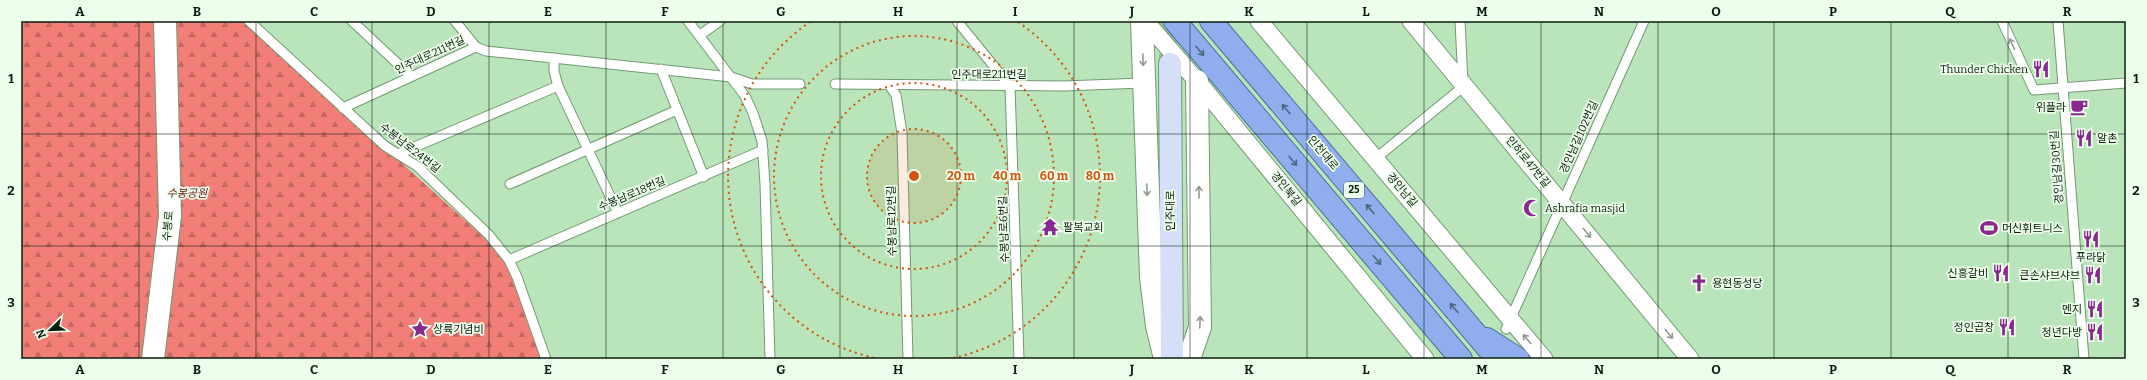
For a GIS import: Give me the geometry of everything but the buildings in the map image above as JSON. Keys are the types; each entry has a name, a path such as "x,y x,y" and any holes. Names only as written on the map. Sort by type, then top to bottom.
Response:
{"highway":[{"name":"25","path":"1175,21 1461,359"},
{"name":"인천대로","path":"1211,21 1497,359"},
{"path":"1472,329 1518,359"}],"main road":[{"name":"인주대로","path":"1170,64 1172,359"}],"street":[{"name":"수봉로","path":"153,359 170,216 166,21"},
{"path":"1142,21 1150,278 1157,326 1165,359"},
{"name":"경인북길","path":"1145,21 1197,81 1425,359"},
{"name":"경인남길","path":"1259,21 1376,159 1508,324 1544,359"},
{"name":"인하로47번길","path":"1411,21 1690,359"},
{"path":"1189,359 1200,327 1197,81"}],"lane":[{"name":"수봉남로24번길","path":"248,21 385,146 417,166 490,235 509,260 518,277 546,359"},
{"path":"352,21 411,76"},
{"path":"455,21 476,47"},
{"path":"688,21 745,96 754,113 763,150 770,359"},
{"path":"700,35 720,21"},
{"path":"957,21 1010,86"},
{"path":"1376,159 1458,91 1462,83 1460,21"},
{"name":"경인남길102번길","path":"1508,324 1644,21"},
{"path":"2002,21 2034,90 2126,83"},
{"name":"경인남길30번길","path":"2058,21 2084,359"},
{"name":"인주대로211번길","path":"343,108 476,47 486,51 731,77 752,84 800,84"},
{"path":"554,58 554,71 558,86 618,213"},
{"path":"661,69 704,177"},
{"name":"인주대로211번길","path":"834,84 1010,86 1143,83"},
{"name":"수봉남로12번길","path":"889,85 896,95 902,133 908,359"},
{"path":"398,154 558,86"},
{"name":"수봉남로6번길","path":"1010,86 1019,359"},
{"path":"510,184 677,110"},
{"name":"수봉남로18번길","path":"509,260 704,177 763,150"}],"green space":[{"name":"수봉공원","path":"21,21 245,21 509,260 543,359 21,359"}],"tunnel":[{"path":"1169,21 1170,64"}],"place":[{"name":"Thunder Chicken","path":"2041,69"},
{"name":"위플라","path":"2079,107"},
{"name":"알촌","path":"2084,138"},
{"name":"Ashrafia masjid","path":"1532,208"},
{"name":"팔복교회","path":"1050,227"},
{"name":"머신휘트니스","path":"1989,228"},
{"name":"푸라닭","path":"2091,239"},
{"name":"신흥갈비","path":"2001,273"},
{"name":"큰손샤브샤브","path":"2093,275"},
{"name":"용현동성당","path":"1699,283"},
{"name":"멘지","path":"2095,309"},
{"name":"정인곱창","path":"2007,327"},
{"name":"상륙기념비","path":"420,329"},
{"name":"청년다방","path":"2095,332"}]}
